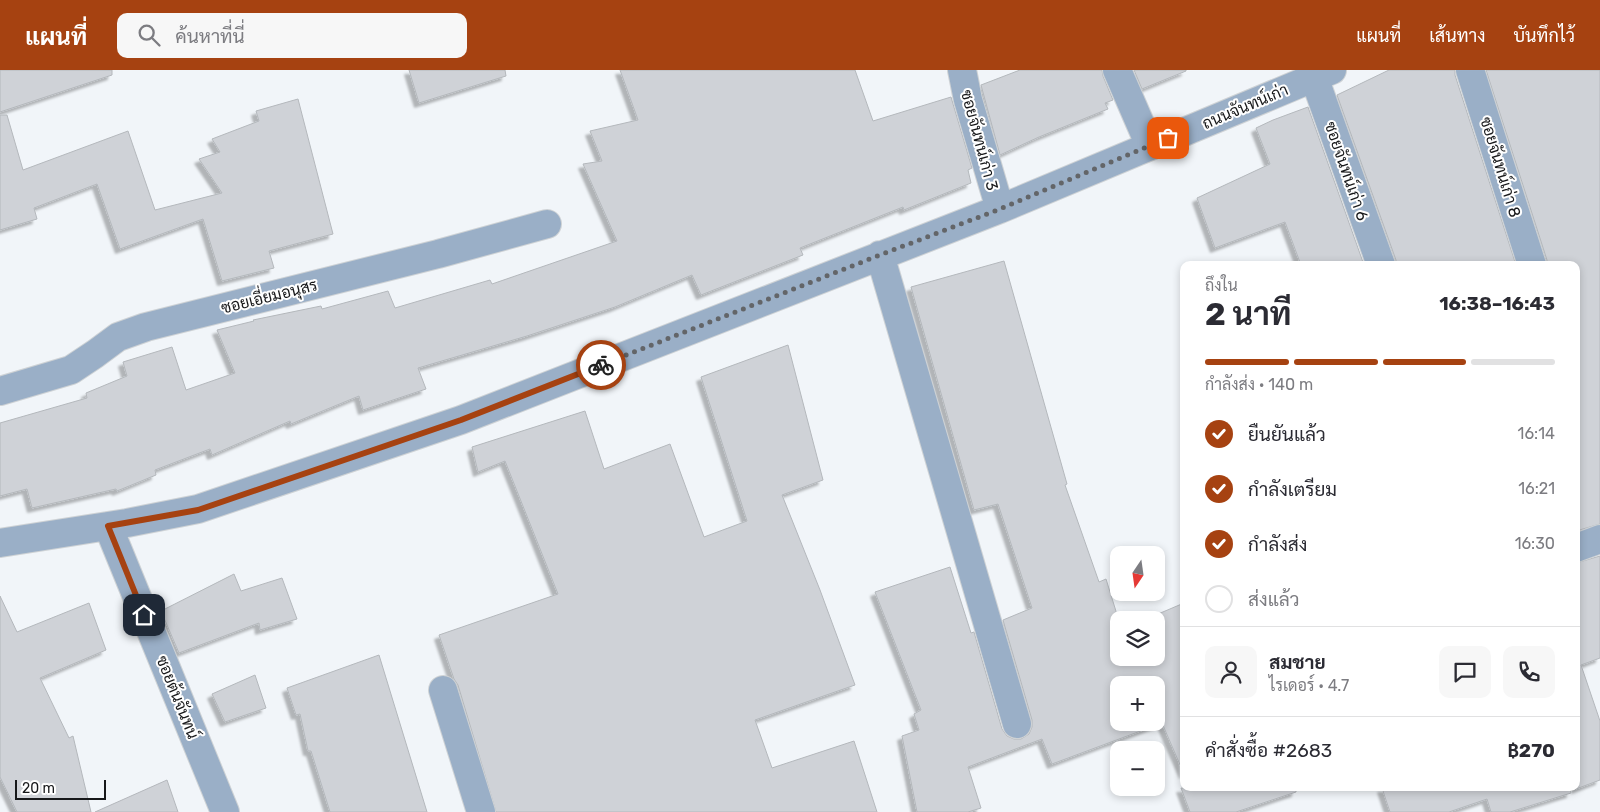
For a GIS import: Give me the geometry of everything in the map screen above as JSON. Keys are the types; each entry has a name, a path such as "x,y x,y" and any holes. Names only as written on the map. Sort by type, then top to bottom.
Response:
{"street":[{"name":"ซอยจันทน์เก่า 3","path":"962,70 968,100 1000,209"},
{"path":"1116,70 1150,146"},
{"name":"ซอยจันทน์เก่า 8","path":"1470,70 1531,261"},
{"name":"ถนนจันทน์เก่า","path":"0,543 198,510 461,420 1000,209 1327,72"},
{"name":"ซอยจันทน์เก่า 6","path":"1327,72 1379,261"},
{"name":"ซอยเอี่ยมอนุสร","path":"0,391 71,370 118,337 146,327 438,254 547,224"},
{"path":"880,255 1017,724"},
{"name":"ซอยต้นจันทน์","path":"108,526 225,812"},
{"path":"1580,546 1600,539"},
{"path":"443,690 481,812"}],"building":[{"path":"0,70 112,70 112,75 0,112"},
{"path":"409,70 505,70 506,76 419,103"},
{"path":"620,70 855,70 873,121 951,97 972,168 968,170 971,183 904,210 903,207 800,248 803,255 701,295 692,275 615,307 527,336 418,368 426,389 363,410 359,396 291,424 290,421 212,455 210,449 155,470 156,475 117,491 116,489 32,508 27,489 0,496 0,423 87,398 86,393 127,376 123,362 172,347 186,390 235,373 217,330 253,320 321,306 322,309 388,291 395,308 490,280 492,284 617,241 583,164 602,161 590,131 638,120"},
{"path":"1020,70 1102,70 1113,100 1105,103 1108,109 1000,155 981,85"},
{"path":"1134,70 1186,70 1186,71 1142,89"},
{"path":"1389,70 1455,70 1515,261 1396,261 1337,95"},
{"path":"1486,70 1600,70 1600,524 1580,530 1580,261 1547,260"},
{"path":"298,99 333,234 269,251 274,268 222,281 203,219 120,249 97,184 34,208 37,219 0,230 0,115 7,115 23,170 128,131 155,210 222,193 199,159 220,152 212,139 259,121 256,111"},
{"path":"1308,107 1363,261 1300,261 1285,222 1215,248 1197,198 1270,164 1256,128"},
{"path":"1004,261 1067,484 1065,485 1099,582 1106,579 1110,592 1110,601 1113,601 1116,611 1110,611 1110,666 1165,666 1165,611 1180,605 1180,765 1165,730 1165,676 1110,676 1110,731 1141,731 1052,764 1042,739 968,767 981,808 968,812 917,812 902,736 919,730 914,714 921,710 875,592 950,567 971,633 974,632 1002,729 1007,736 1014,739 1021,739 1029,734 1032,720 1003,620 1032,608 998,504 974,510 911,287"},
{"path":"788,345 823,480 782,495 855,685 755,720 772,768 854,741 877,812 496,812 458,685 454,679 439,635 558,594 505,461 478,472 472,447 585,411 604,469 670,444 704,537 747,521 701,377"},
{"path":"1600,556 1600,658 1581,665 1600,721 1600,780 1580,788 1580,562"},
{"path":"234,574 241,591 282,578 297,619 260,630 259,623 179,653 161,611"},
{"path":"0,596 17,632 89,603 106,650 40,678 69,738 73,736 91,812 17,812 0,777"},
{"path":"379,655 427,812 330,812 311,751 308,751 300,714 296,715 287,688"},
{"path":"255,675 266,708 225,722 212,694"},
{"path":"167,780 178,812 95,812"},
{"path":"1182,791 1296,791 1236,812 1190,812"},
{"path":"1383,791 1571,791 1571,793 1510,812 1491,812 1487,799 1449,812 1390,812"}],"way so far":[{"path":"601,365 1000,209 1168,138"}],"route":[{"path":"144,615 108,526 198,510 461,420 601,365"}]}
